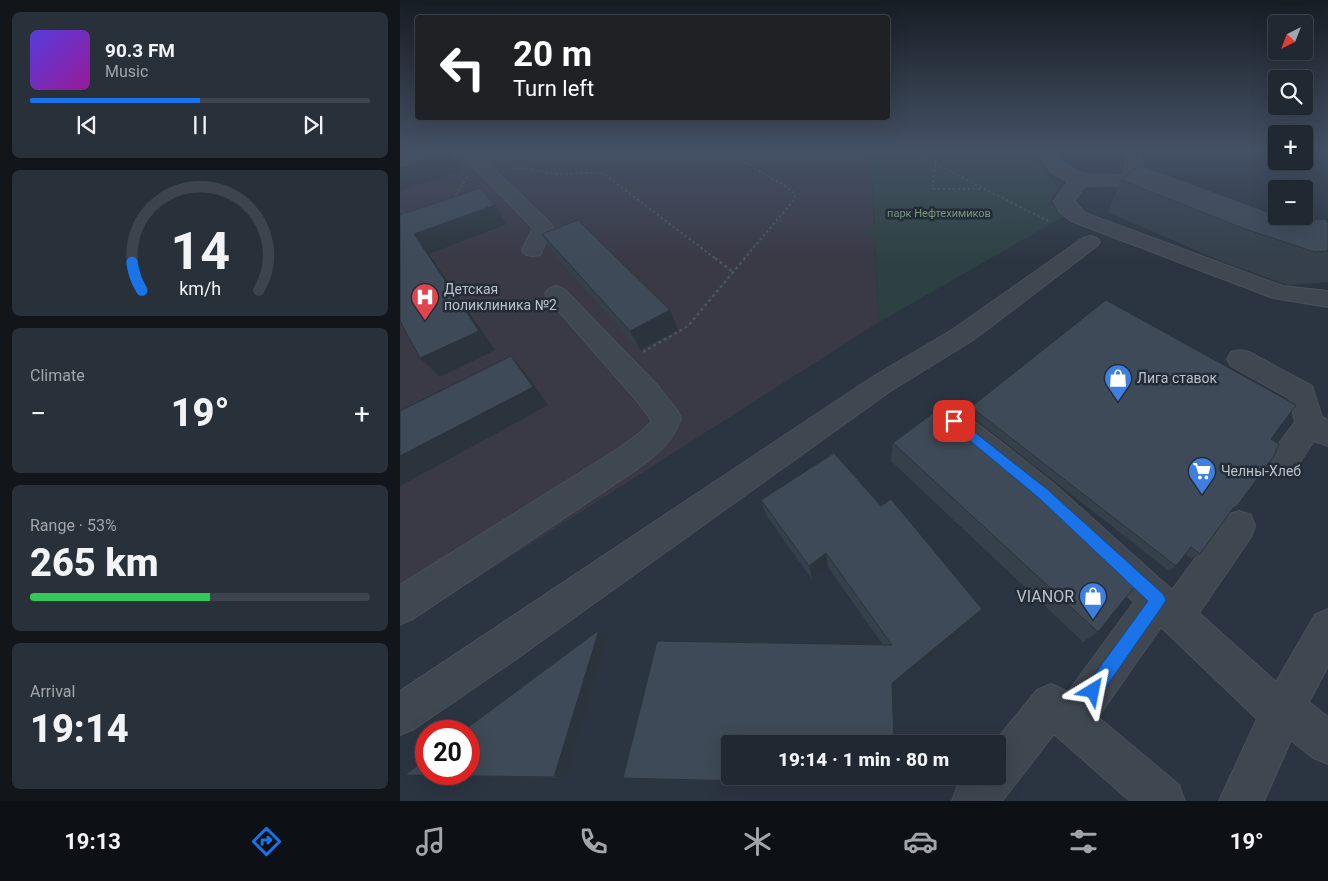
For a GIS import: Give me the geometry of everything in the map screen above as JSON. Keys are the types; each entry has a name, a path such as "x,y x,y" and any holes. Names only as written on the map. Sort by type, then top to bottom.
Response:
{"street":[{"path":"503,187 543,227 533,250"},
{"path":"1075,187 1064,201 1067,208 1078,217 1124,236 1282,293 1328,298"},
{"path":"1145,187 1171,198"},
{"path":"400,715 506,644 880,385 964,334 1090,242"},
{"path":"400,606 657,438 664,429 667,418 648,394 556,294"},
{"path":"1240,359 1302,393 1319,429 1282,463"},
{"path":"954,421 1056,493 1167,607 1282,711 1328,743"},
{"path":"1072,722 1167,607 1239,526"},
{"path":"1241,801 1282,711 1328,628"},
{"path":"1006,762 1051,704 1163,801"},
{"path":"974,801 987,785"}],"path":[{"path":"452,203 458,187"},
{"path":"622,187 733,272"},
{"path":"620,364 688,326 794,200 795,194 788,187"},
{"path":"932,187 985,189"},
{"path":"982,187 1090,242"}],"shaded area":[{"path":"400,187 872,187 879,322 400,627"}],"green space":[{"name":"парк Нефтехимиков","path":"872,187 1058,187 1048,203 1068,214 879,322 875,240 863,231 875,225"}],"building":[{"path":"1140,187 1201,187 1268,212 1268,225 1313,225 1313,220 1325,219 1328,222 1328,251 1315,252 1245,229"},
{"path":"480,188 495,205 414,234 479,331 420,358 400,321 400,215"},
{"path":"578,220 670,310 630,331 542,234"},
{"path":"1106,300 1296,405 1271,439 1279,444 1274,456 1237,506 1233,508 1200,554 1191,547 1176,566 971,407"},
{"path":"511,356 533,387 400,456 400,411"},
{"path":"937,410 1094,539 1139,581 1098,632 893,443"},
{"path":"834,453 881,506 891,499 982,609 892,683 894,735 721,735 721,781 623,778 657,641 892,645 826,553 809,566 761,500"},
{"path":"599,630 554,777 480,776 480,720 478,720"},
{"path":"415,767 415,775 405,775"}],"place":[{"name":"Детская поликлиника №2","path":"425,321"},
{"name":"Лига ставок","path":"1118,402"},
{"name":"Челны-Хлеб","path":"1202,495"},
{"name":"VIANOR","path":"1093,620"}],"route":[{"path":"954,421 1043,494 1158,600 1093,691"}]}
